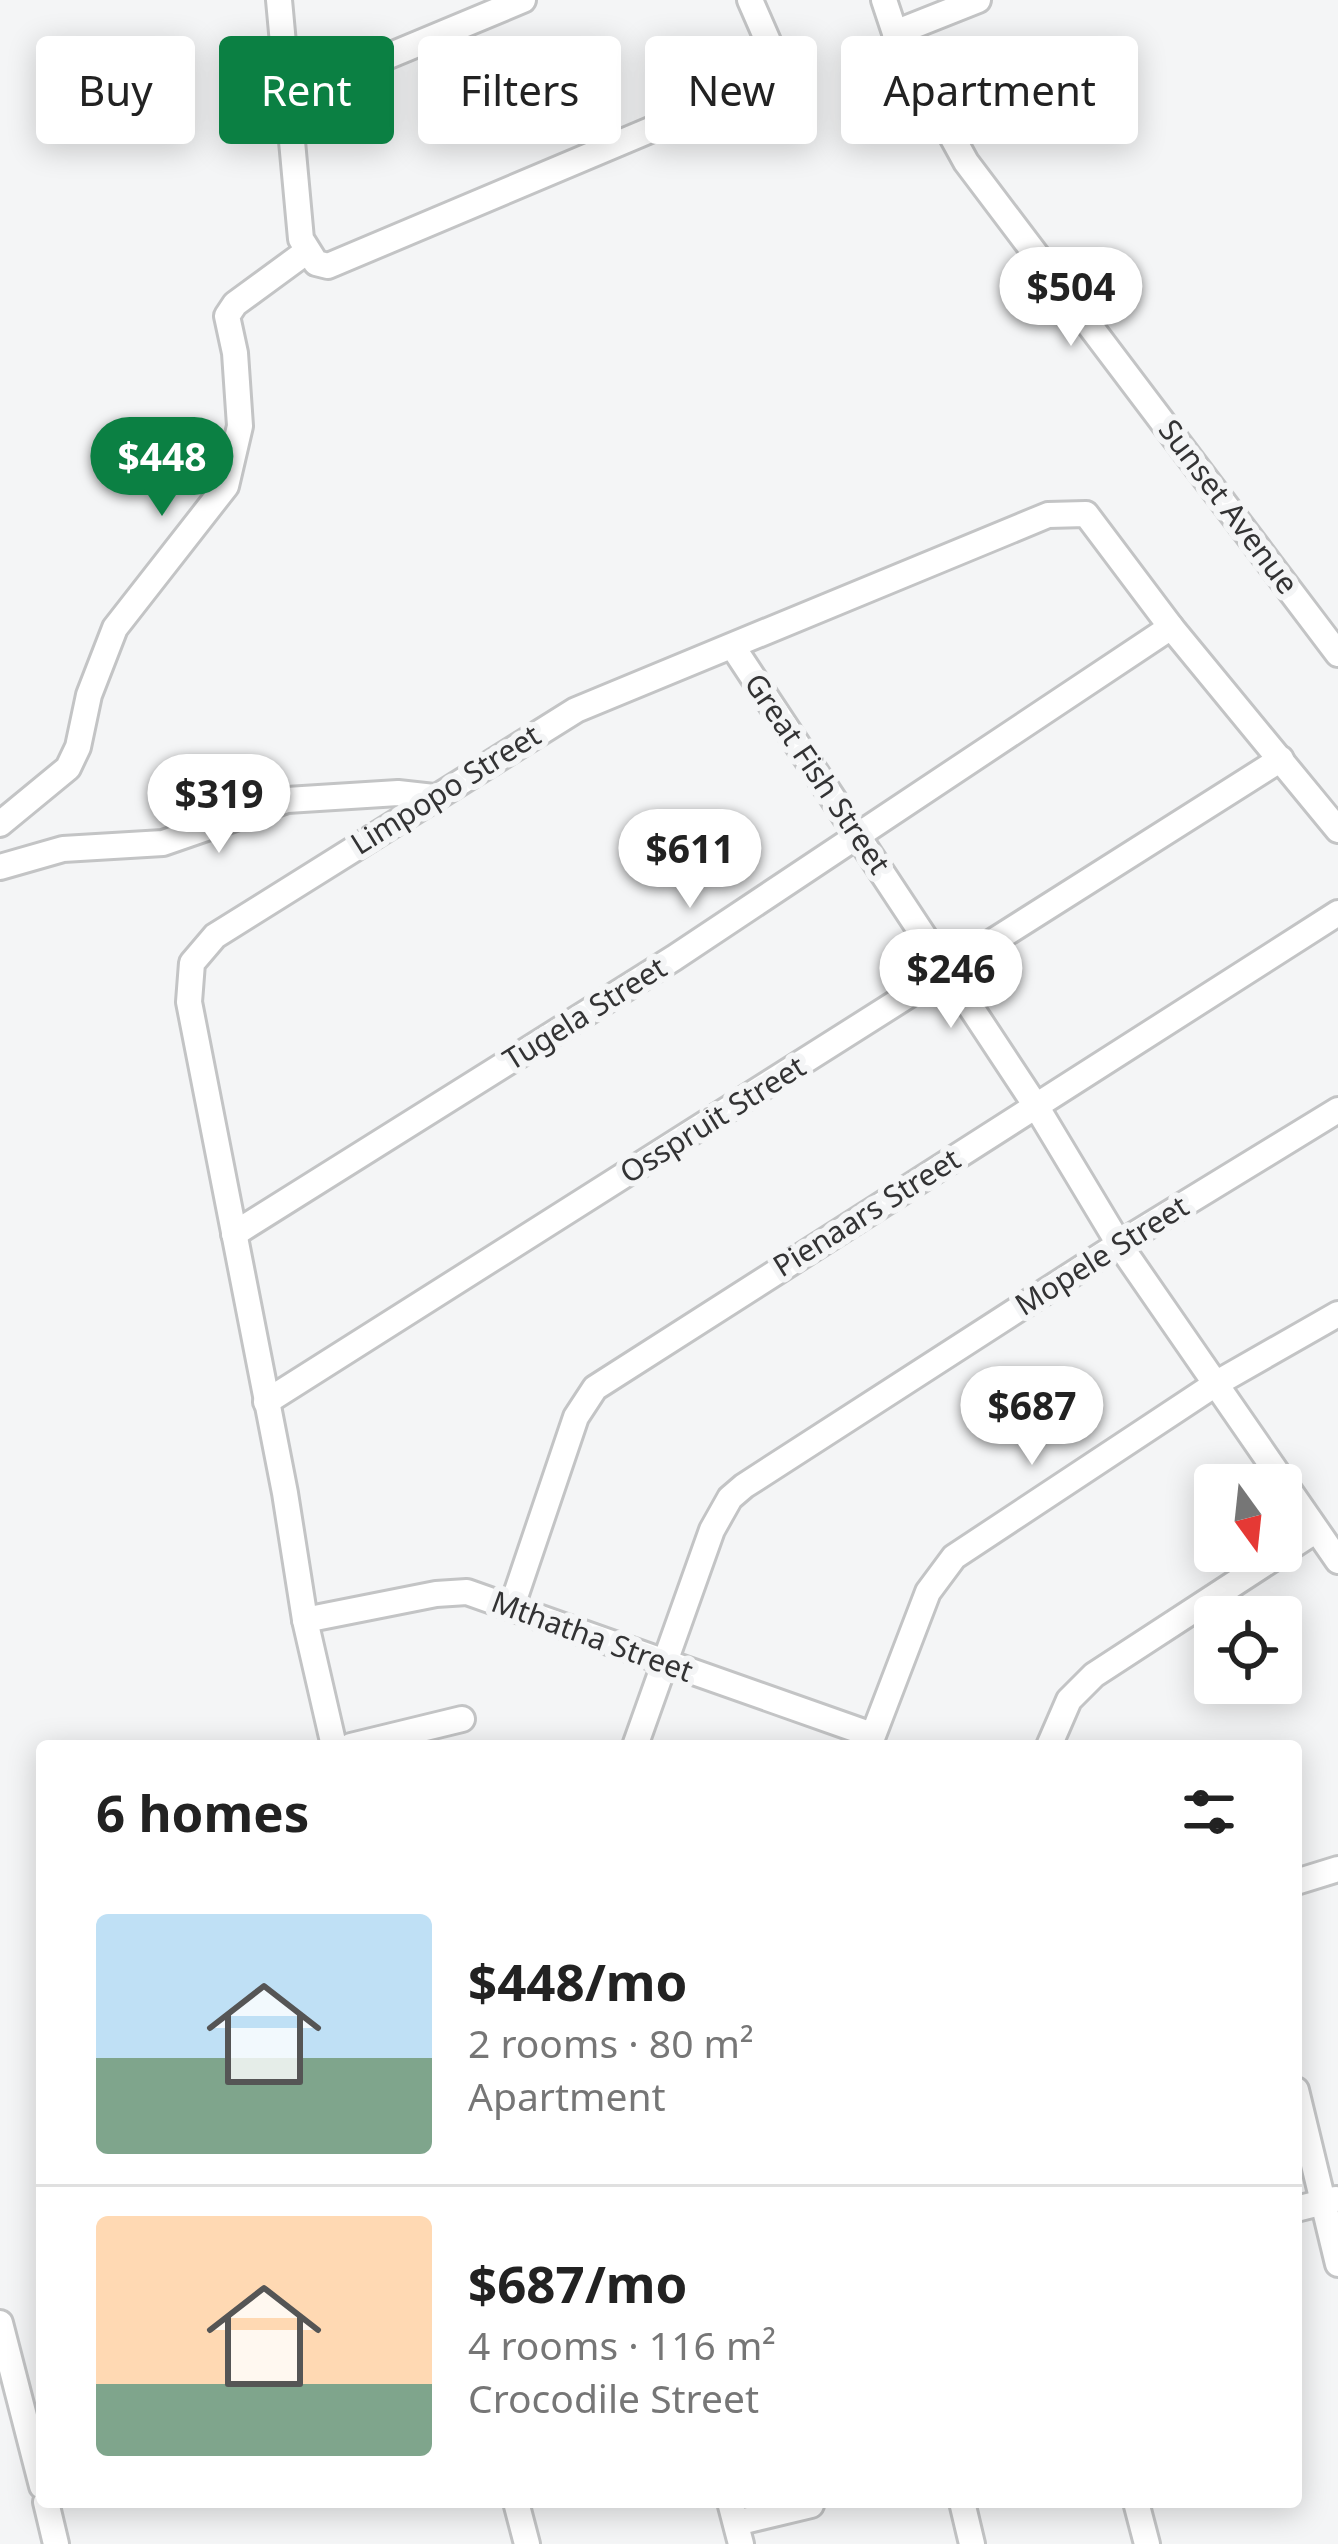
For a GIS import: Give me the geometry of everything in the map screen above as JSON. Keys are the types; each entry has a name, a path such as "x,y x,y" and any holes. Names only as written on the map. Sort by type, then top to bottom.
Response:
{"street":[{"path":"279,0 283,36"},
{"path":"394,54 524,0"},
{"path":"294,144 301,239 316,263 328,266 764,82 775,55 750,0"},
{"name":"Sunset Avenue","path":"884,0 896,33 966,161 1338,654"},
{"path":"896,33 978,0"},
{"path":"2,819 68,768 115,628 226,486 241,426 227,316 236,304 306,252"},
{"name":"Limpopo Street","path":"333,1740 304,1619 189,1002 192,963 214,936 576,710 1048,514 1086,514 1171,627 1338,830"},
{"name":"Tugela Street","path":"234,1234 674,958 1171,627"},
{"name":"Great Fish Street","path":"733,647 1036,1106 1120,1244 1338,1561"},
{"name":"Osspruit Street","path":"266,1402 1281,759"},
{"path":"0,867 63,849 163,843 287,800 398,793 434,797"},
{"name":"Pienaars Street","path":"512,1606 576,1417 595,1388 1338,913"},
{"name":"Mopele Street","path":"637,1740 712,1530 721,1511 744,1486 1338,1110"},
{"path":"871,1740 928,1592 954,1557 1216,1383 1338,1313"},
{"path":"1051,1740 1069,1700 1094,1675 1315,1532"},
{"name":"Mthatha Street","path":"304,1619 467,1592 871,1740"},
{"path":"375,1740 462,1719"},
{"path":"1302,1880 1338,1869"},
{"path":"1302,2109 1331,2200 1338,2264"},
{"path":"0,2323 36,2463"},
{"path":"47,2508 56,2544"},
{"path":"522,2508 526,2544"},
{"path":"736,2523 798,2508"},
{"path":"963,2508 972,2544"},
{"path":"1138,2508 1147,2544"}]}
